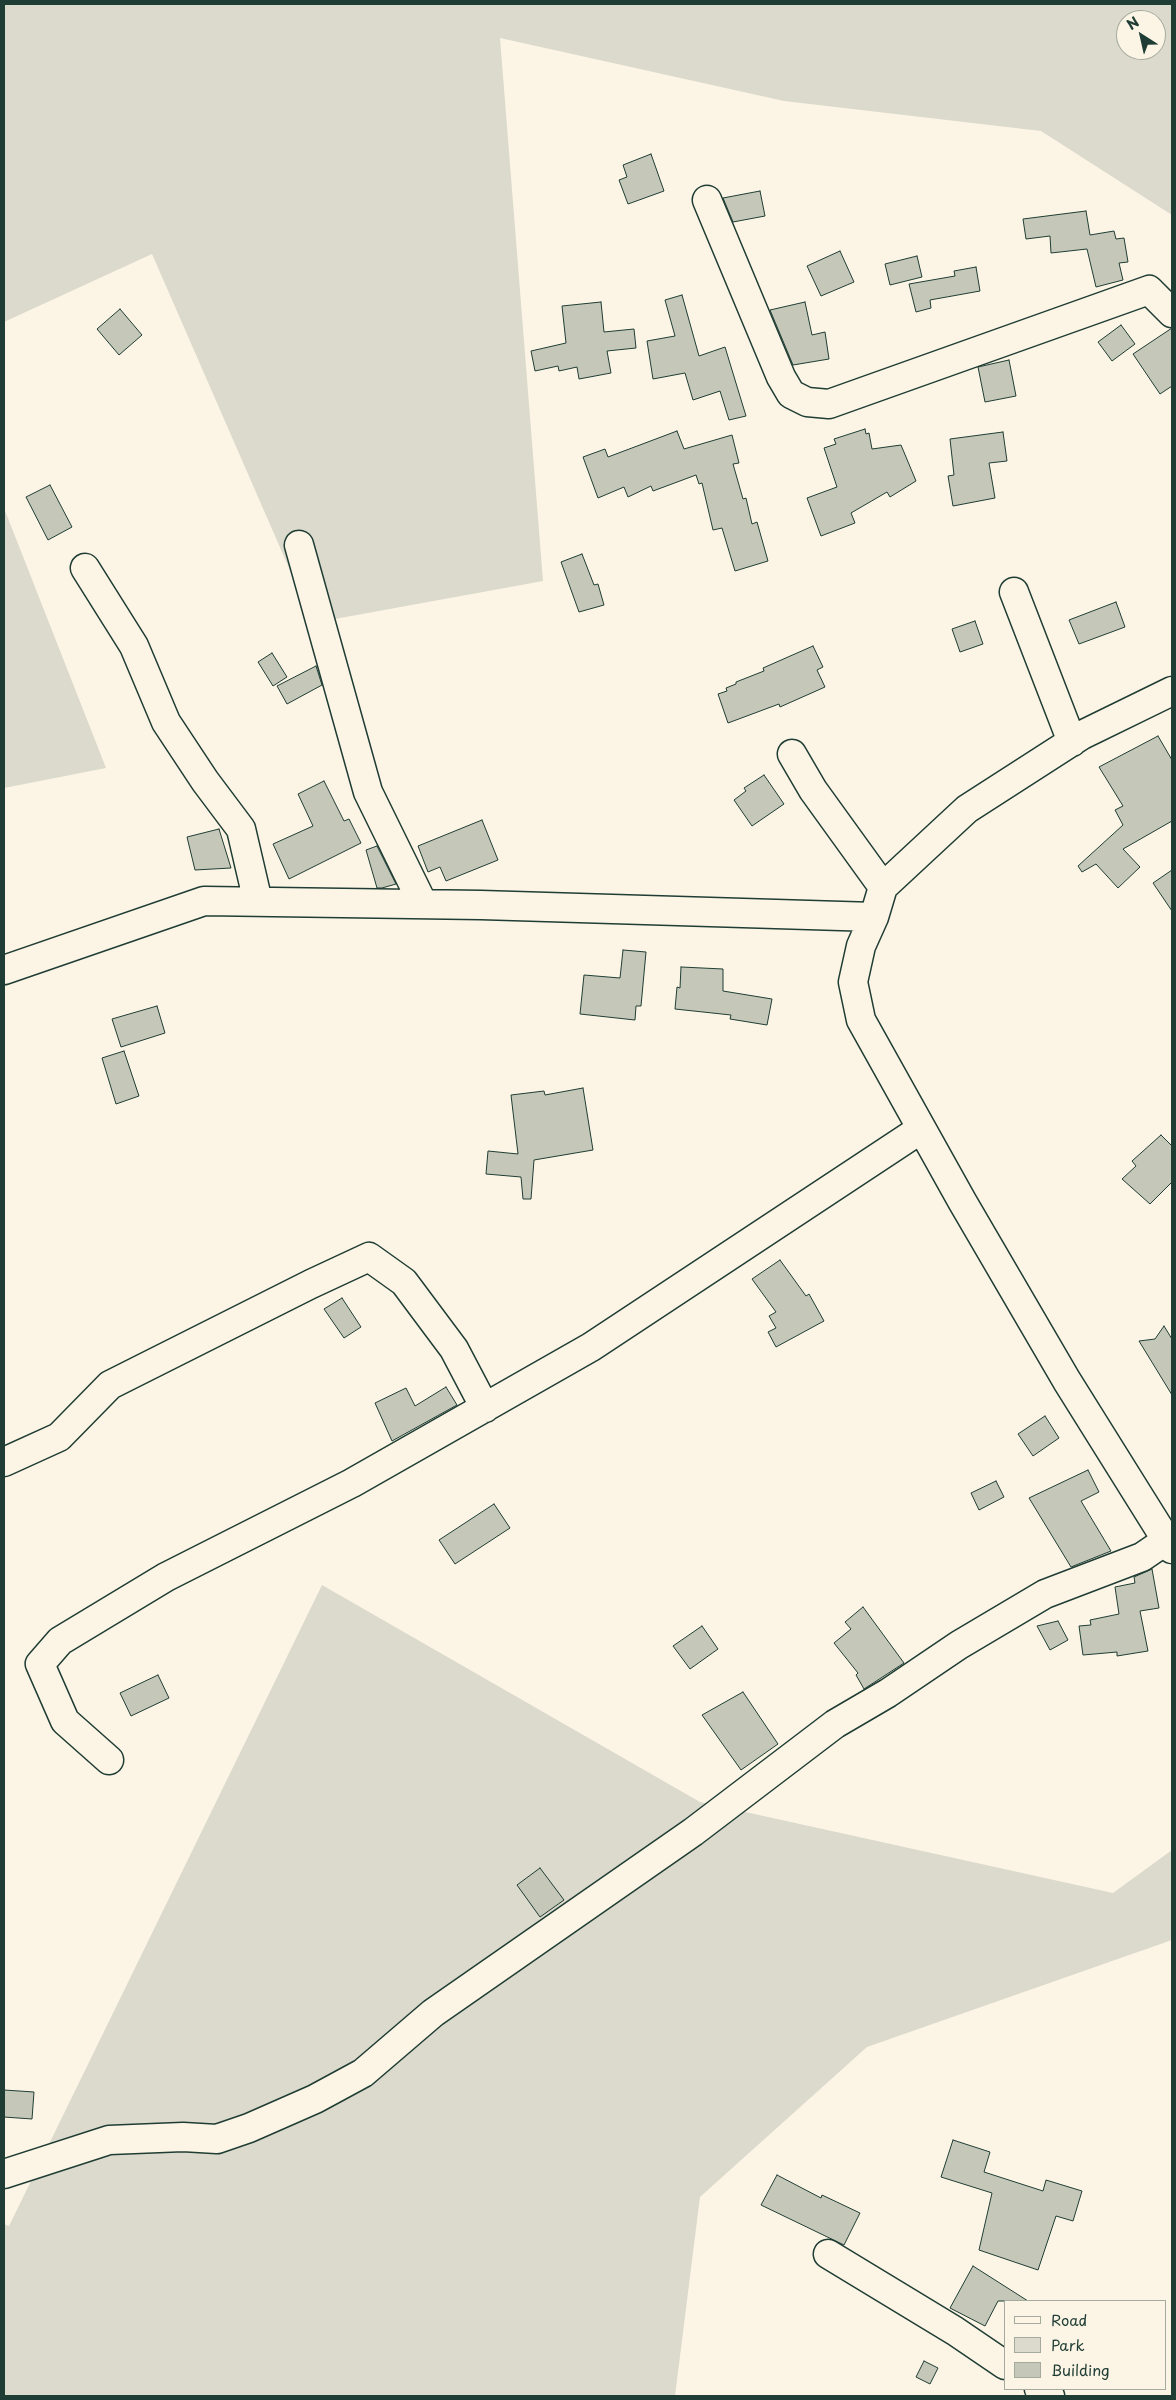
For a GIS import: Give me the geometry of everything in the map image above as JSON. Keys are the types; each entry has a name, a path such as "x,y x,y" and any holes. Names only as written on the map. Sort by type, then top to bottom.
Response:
{"street":[{"path":"707,200 781,377 791,394 807,402 829,404 1149,290 1172,313"},
{"path":"299,545 368,792 423,904"},
{"path":"86,568 134,646 166,722 205,781 241,829 258,902"},
{"path":"1014,592 1072,742"},
{"path":"4,2174 109,2140 183,2137 217,2139 249,2128 315,2099 363,2073 432,2013 693,1832 835,1724 888,1693 959,1645 1046,1594 1170,1545 1062,1372 921,1129 861,1020 853,982 861,946 874,917 882,887 967,809 1072,742 1172,691"},
{"path":"792,754 813,790 882,887"},
{"path":"4,970 204,901 423,904 874,917"},
{"path":"109,1760 65,1721 40,1664 60,1641 166,1577 352,1483 591,1347 921,1129"},
{"path":"4,1462 59,1437 110,1385 368,1257 404,1282 454,1349 485,1408"},
{"path":"828,2254 955,2331 1004,2364"}],"green space":[{"path":"4,4 1172,4 1172,215 1041,131 784,101 500,38 543,581 313,623 152,254 4,322"},
{"path":"4,508 106,768 4,788"},
{"path":"322,1585 700,1802 1113,1893 1172,1850 1172,1940 867,2047 700,2197 675,2396 4,2396 4,2224 9,2226"}],"building":[{"path":"651,154 664,191 628,204 619,180 627,177 623,165"},
{"path":"760,191 765,216 733,222 723,198"},
{"path":"1086,211 1090,235 1114,231 1116,239 1124,238 1128,262 1119,263 1123,280 1096,287 1087,249 1051,253 1050,236 1026,239 1023,219"},
{"path":"840,251 854,282 821,296 807,266"},
{"path":"917,256 922,277 890,285 885,264"},
{"path":"976,267 980,291 930,300 931,308 916,312 909,284 955,276 954,271"},
{"path":"682,295 699,356 725,347 746,416 729,420 720,391 693,400 685,373 653,379 647,341 675,336 665,300"},
{"path":"601,302 604,332 634,329 636,348 607,351 611,373 579,379 577,367 559,371 558,366 535,371 531,351 566,343 562,306"},
{"path":"805,302 812,335 825,332 829,359 793,365 770,310"},
{"path":"120,309 142,335 119,355 97,329"},
{"path":"1121,325 1135,344 1112,361 1098,342"},
{"path":"1172,328 1172,386 1160,394 1133,354"},
{"path":"1009,360 1016,396 985,402 978,367"},
{"path":"865,429 866,434 869,433 872,449 901,445 916,481 890,497 887,492 851,513 855,523 821,536 807,498 837,487 824,448 836,444 834,439"},
{"path":"677,431 684,449 732,435 739,463 733,464 743,499 746,498 752,524 757,522 768,561 735,571 722,528 713,530 702,483 699,484 696,475 653,491 651,486 628,497 624,487 598,498 583,457 605,449 608,457"},
{"path":"1003,432 1007,461 989,463 995,498 953,506 948,476 954,475 950,439"},
{"path":"50,485 72,527 48,540 26,497"},
{"path":"582,554 594,585 598,584 604,605 579,612 561,562"},
{"path":"1116,602 1125,627 1079,644 1069,620"},
{"path":"975,621 983,644 960,652 952,629"},
{"path":"813,646 823,667 817,670 825,687 780,707 779,704 728,723 718,694 727,691 726,688 736,684 736,682 764,671 763,668"},
{"path":"272,653 287,677 273,686 258,662"},
{"path":"316,666 322,685 287,704 277,686"},
{"path":"1158,736 1172,760 1172,821 1123,849 1140,867 1118,888 1096,864 1082,872 1078,866 1123,825 1115,810 1123,806 1099,767"},
{"path":"764,775 784,804 752,826 734,800 746,791 744,788"},
{"path":"324,781 344,821 349,819 361,843 289,879 273,844 313,826 298,794"},
{"path":"482,820 498,860 446,881 440,867 428,872 418,846"},
{"path":"219,829 231,868 195,870 187,837"},
{"path":"377,846 396,884 377,888 366,850"},
{"path":"1172,870 1172,911 1153,883"},
{"path":"623,950 646,952 641,1006 636,1006 635,1020 580,1014 584,975 620,978"},
{"path":"681,967 723,969 723,991 772,999 767,1025 730,1019 731,1015 675,1009 677,987 680,988"},
{"path":"157,1006 165,1033 121,1047 112,1019"},
{"path":"124,1051 139,1096 116,1104 102,1058"},
{"path":"583,1088 593,1150 534,1160 531,1199 523,1199 521,1177 486,1174 488,1151 518,1154 511,1095 544,1091 545,1095"},
{"path":"1161,1135 1172,1146 1172,1182 1150,1204 1122,1179 1136,1166 1132,1161"},
{"path":"780,1260 806,1296 809,1294 824,1321 776,1347 768,1332 776,1328 769,1316 776,1312 752,1279"},
{"path":"342,1298 361,1327 344,1338 324,1309"},
{"path":"1164,1326 1172,1339 1172,1395 1139,1341 1155,1339"},
{"path":"446,1387 457,1405 392,1441 375,1403 406,1388 415,1406"},
{"path":"1045,1416 1059,1438 1033,1456 1018,1434"},
{"path":"1088,1470 1099,1492 1081,1501 1111,1551 1071,1567 1029,1498"},
{"path":"996,1481 1004,1497 979,1510 971,1493"},
{"path":"494,1504 510,1528 455,1564 439,1540"},
{"path":"1152,1569 1159,1608 1140,1611 1148,1651 1117,1656 1117,1652 1083,1655 1079,1626 1091,1625 1090,1620 1119,1614 1115,1587 1135,1583 1134,1577"},
{"path":"863,1607 904,1663 864,1689 856,1675 858,1673 834,1643 851,1629 845,1622"},
{"path":"1058,1621 1068,1640 1050,1650 1037,1626"},
{"path":"702,1626 718,1649 690,1669 673,1646"},
{"path":"158,1675 169,1698 131,1716 120,1693"},
{"path":"743,1692 778,1744 741,1770 702,1715"},
{"path":"540,1868 564,1900 540,1917 517,1885"},
{"path":"4,2090 34,2092 32,2119 4,2117"},
{"path":"953,2140 990,2152 984,2172 1043,2191 1046,2180 1082,2191 1073,2221 1056,2216 1038,2270 979,2250 992,2193 941,2177"},
{"path":"777,2175 821,2198 822,2195 860,2213 844,2245 761,2205"},
{"path":"973,2266 1026,2300 998,2301 985,2326 950,2308"},
{"path":"924,2361 938,2368 930,2384 916,2377"}]}
